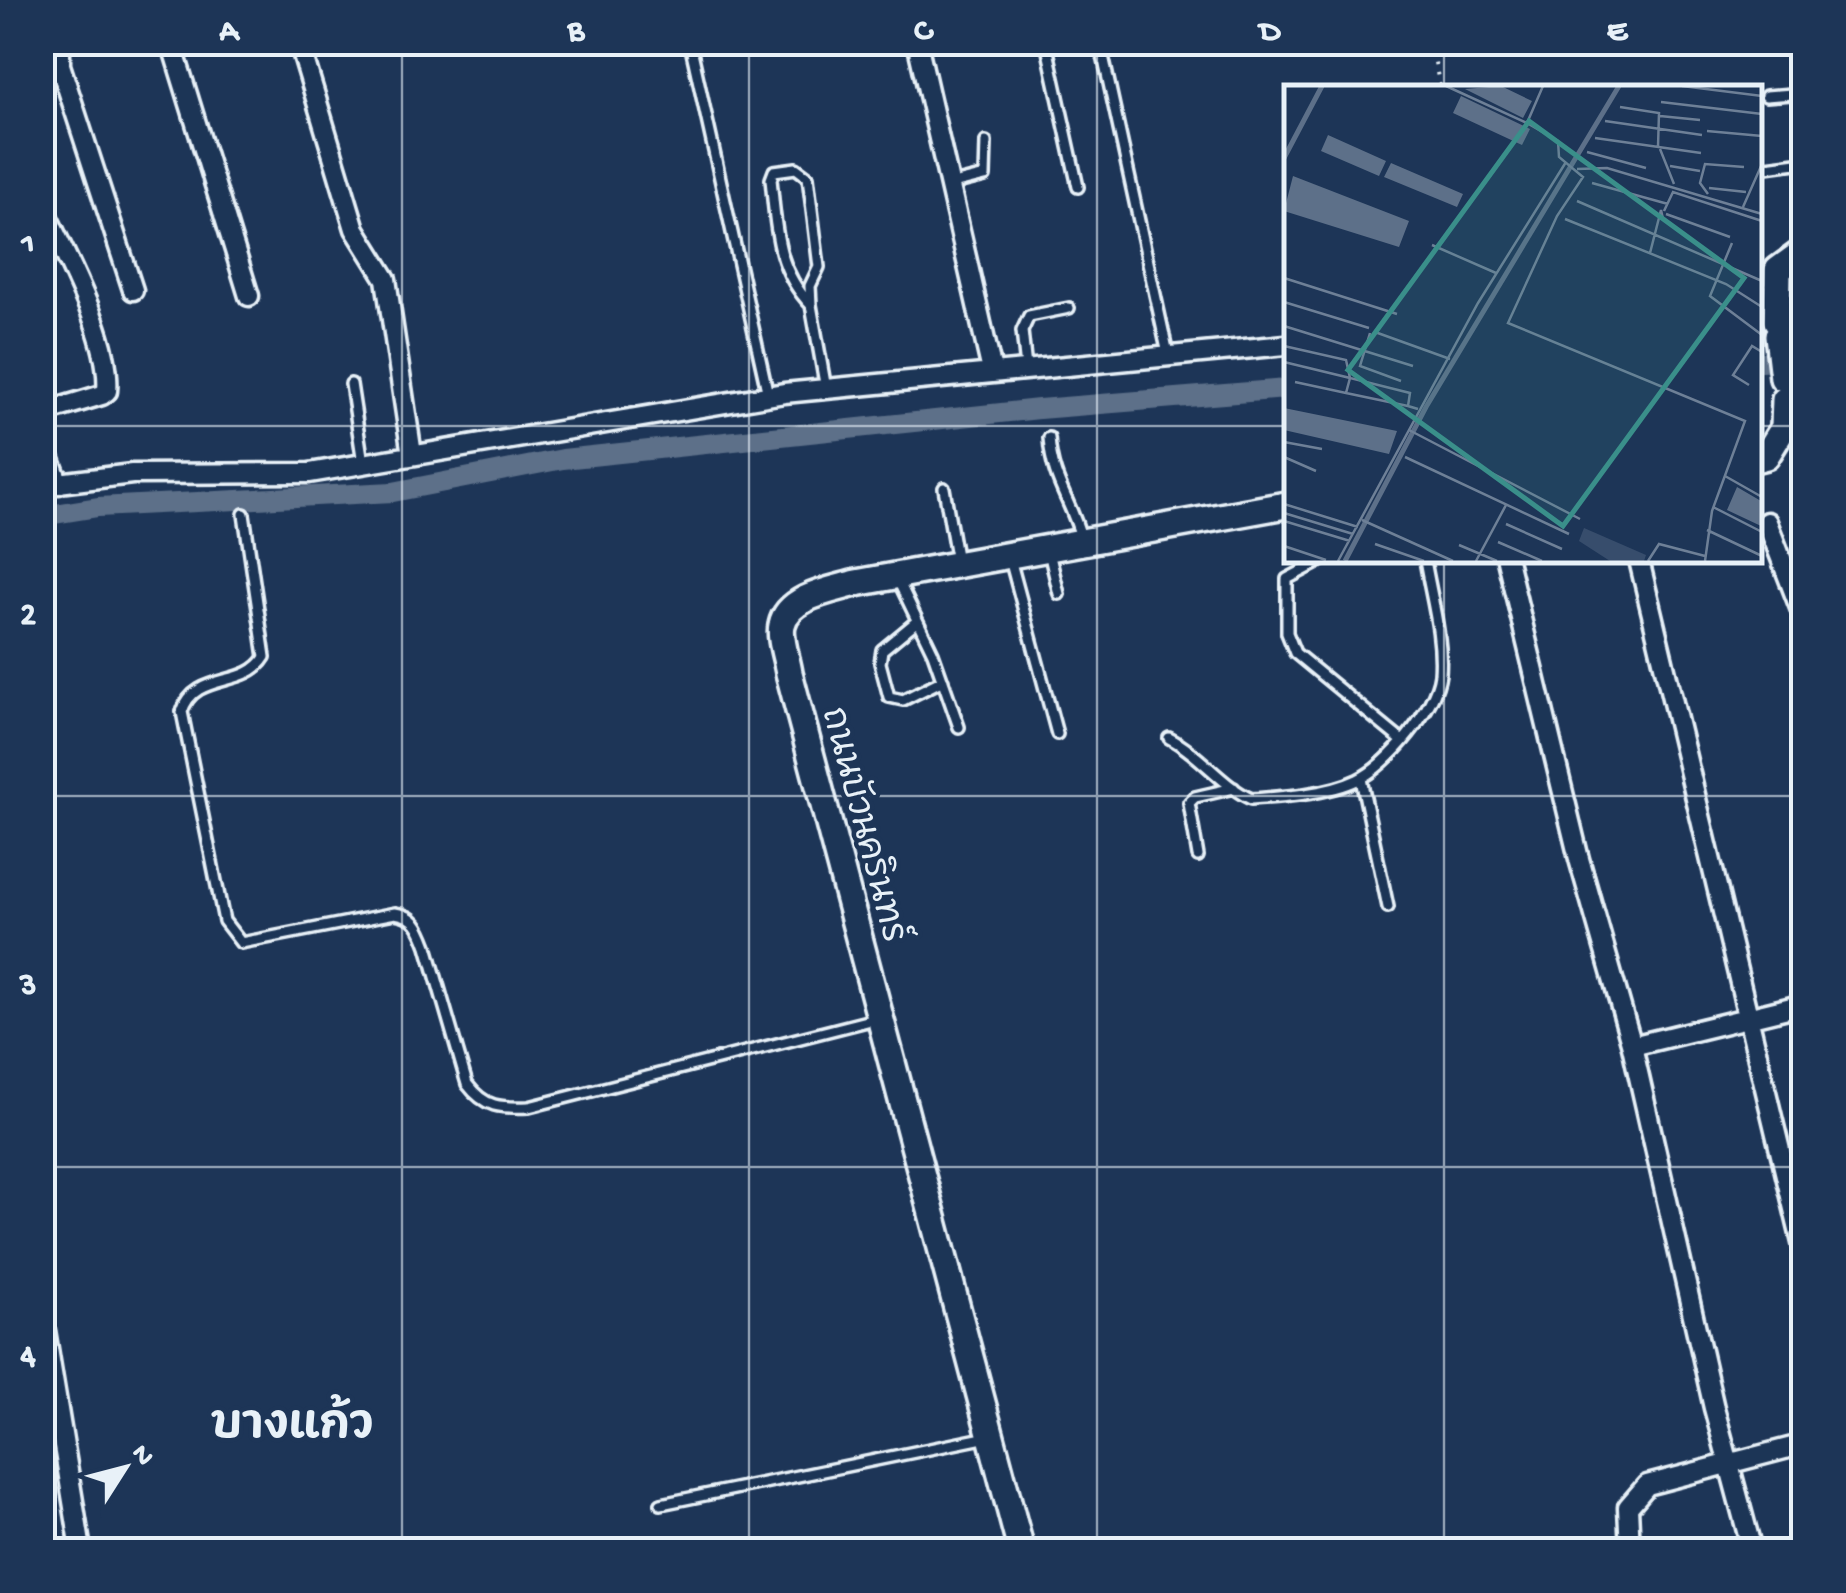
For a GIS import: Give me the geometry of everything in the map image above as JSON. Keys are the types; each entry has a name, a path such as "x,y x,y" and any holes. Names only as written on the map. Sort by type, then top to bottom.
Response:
{"street":[{"path":"60,42 60,65 133,290"},
{"path":"170,42 249,296"},
{"path":"298,42 355,229 386,278 412,455"},
{"path":"917,42 992,371"},
{"path":"42,205 100,342 108,379 107,391 102,396 42,412"},
{"path":"1761,457 1766,456 1784,428 1791,396 1771,326 1778,270 1804,251"},
{"path":"42,438 50,484 132,474 272,475 768,395 1168,354 1284,346"},
{"name":"ถนนบัวนครินทร์","path":"1021,1550 789,673 782,626 791,608 809,598 896,576 1284,505"},
{"path":"1767,522 1804,618"},
{"path":"1507,562 1580,859 1632,1046 1714,1408 1732,1463 1752,1550"},
{"path":"1639,562 1804,1251"},
{"path":"1632,1046 1804,1004"},
{"path":"42,1312 81,1550"},
{"path":"1630,1550 1628,1507 1636,1493 1647,1485 1804,1444"}],"lane":[{"path":"1046,42 1078,187"},
{"path":"1100,42 1168,354"},
{"path":"692,52 768,395"},
{"path":"1766,96 1804,92"},
{"path":"949,184 985,176 986,142"},
{"path":"1761,168 1804,162"},
{"path":"811,306 795,289 780,258 771,178 774,171 796,168 808,177 819,267 810,286 811,306 826,388"},
{"path":"1026,368 1022,331 1029,316 1069,308"},
{"path":"352,384 363,463"},
{"path":"1049,438 1052,474 1077,522 1082,544"},
{"path":"944,488 957,565"},
{"path":"244,514 265,657 247,674 198,689 186,700 182,712 224,921 232,937 240,943 395,913 408,915 419,925 427,946 467,1084 478,1100 497,1109 529,1107 882,1017"},
{"path":"1048,550 1059,594"},
{"path":"1010,556 1057,734"},
{"path":"1319,562 1287,579 1288,632 1295,653 1402,740"},
{"path":"1169,738 1203,758 1251,799 1361,779 1402,740 1434,699 1440,675 1439,638 1425,562"},
{"path":"896,576 943,680 959,727"},
{"path":"916,622 882,650 884,689 888,697 903,700 943,680"},
{"path":"1361,779 1388,908"},
{"path":"1198,856 1188,803 1234,788"},
{"path":"661,1504 991,1436"}],"path":[{"path":"1431,42 1439,85"}],"waterway":[{"path":"1761,362 1804,361"},
{"path":"42,516 98,507 393,492 563,459 1039,409 1284,389"}],"district":[{"name":"บางแก้ว","path":"292,1421"}]}
